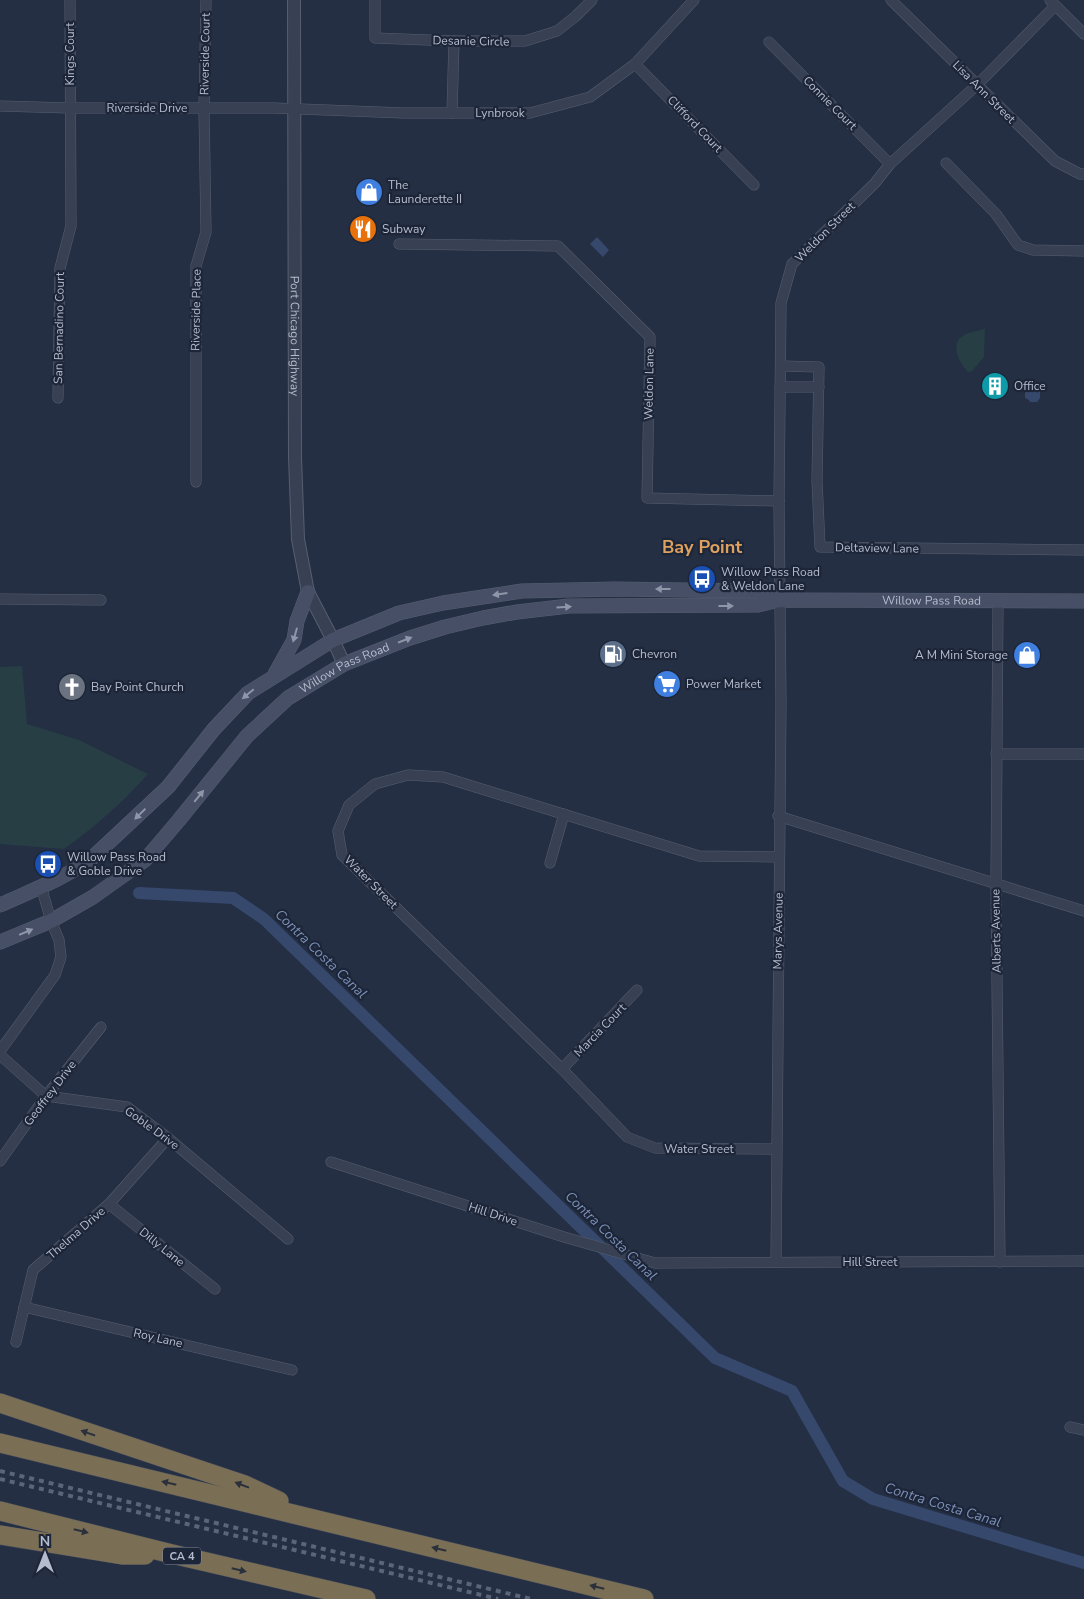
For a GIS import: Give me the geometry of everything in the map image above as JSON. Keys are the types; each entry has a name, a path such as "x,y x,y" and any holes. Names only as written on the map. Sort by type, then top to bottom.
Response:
{"highway":[{"path":"0,1403 245,1485 318,1519"},
{"path":"0,1443 644,1599"},
{"name":"CA 4","path":"0,1511 172,1554 366,1599"},
{"path":"0,1535 123,1555 172,1554"}],"main road":[{"name":"Willow Pass Road","path":"0,905 78,868 116,837 168,787 214,729 248,694 274,675 333,640 399,613 427,606 522,591 650,589 759,591 780,600"},
{"path":"274,675 294,640 297,621 308,592"},
{"name":"Willow Pass Road","path":"0,942 51,922 93,897 145,860 247,736 288,698 344,664 410,638 445,627 500,615 568,606 758,605 780,600 1084,601"}],"street":[{"name":"Kings Court","path":"70,0 70,108"},
{"name":"Riverside Court","path":"204,108 206,0"},
{"name":"Port Chicago Highway","path":"294,0 295,457 298,539 308,592 344,664"},
{"name":"Desanie Circle","path":"375,0 375,38 454,42 526,41 557,30 576,16 592,0"},
{"name":"Lynbrook","path":"295,109 397,113 530,113 590,97 635,64 694,0"},
{"name":"Lisa Ann Street","path":"891,0 1055,161 1080,174 1084,174"},
{"path":"1052,3 1084,34"},
{"name":"Weldon Street","path":"780,600 781,303 792,264 875,183 890,164 976,85 1052,3"},
{"path":"452,113 454,42"},
{"name":"Connie Court","path":"769,42 890,164"},
{"name":"Clifford Court","path":"635,64 754,185"},
{"name":"Riverside Drive","path":"0,106 295,109"},
{"name":"San Bernadino Court","path":"58,398 60,268 71,226 70,108"},
{"name":"Riverside Place","path":"196,482 196,266 206,232 204,108"},
{"path":"946,163 996,214 1018,245 1033,250 1084,251"},
{"name":"Weldon Lane","path":"399,244 558,246 650,337 646,498 779,501"},
{"name":"Deltaview Lane","path":"781,366 819,368 817,481 820,547 1084,550"},
{"path":"780,387 819,387"},
{"path":"0,599 100,600"},
{"name":"Marys Avenue","path":"776,1262 778,816 781,703 780,600"},
{"name":"Alberts Avenue","path":"998,601 996,884 1000,1262"},
{"path":"996,754 1084,754"},
{"name":"Water Street","path":"776,1149 656,1148 627,1137 562,1069 342,855 338,831 349,805 375,784 408,775 443,777 699,856 778,857"},
{"path":"550,862 564,814"},
{"path":"778,816 1084,911"},
{"path":"41,886 51,922 59,940 61,957 55,974 0,1053 46,1096"},
{"name":"Marcia Court","path":"562,1069 637,990"},
{"name":"Geoffrey Drive","path":"0,1160 46,1096 102,1027"},
{"name":"Goble Drive","path":"46,1096 127,1107 168,1138 288,1240"},
{"name":"Thelma Drive","path":"16,1342 33,1270 109,1204 168,1138"},
{"name":"Hill Drive","path":"331,1162 564,1237 655,1263"},
{"name":"Dilly Lane","path":"109,1204 215,1289"},
{"name":"Hill Street","path":"655,1263 1084,1261"},
{"name":"Roy Lane","path":"24,1307 292,1370"},
{"path":"1070,1427 1084,1430"}],"green space":[{"path":"985,328 984,357 972,371 968,372 959,358 956,347 957,342 966,334"},
{"path":"22,666 27,724 79,740 148,774 108,814 64,849 0,844 0,667"}],"water":[{"path":"597,237 609,250 603,257 590,244"},
{"path":"1035,382 1040,383 1040,398 1037,402 1030,402 1025,398 1025,392"}],"waterway":[{"name":"Contra Costa Canal","path":"139,893 233,898 264,919 715,1358 792,1391 843,1481 873,1499 1084,1563"}],"railway":[{"path":"0,1471 531,1599"},
{"path":"0,1479 498,1599"}],"place":[{"name":"The Launderette II","path":"369,192"},
{"name":"Subway","path":"363,229"},
{"name":"Office","path":"995,386"},
{"name":"Willow Pass Road & Weldon Lane","path":"702,579"},
{"name":"Chevron","path":"613,654"},
{"name":"A M Mini Storage","path":"1027,655"},
{"name":"Power Market","path":"667,684"},
{"name":"Bay Point Church","path":"72,687"},
{"name":"Willow Pass Road & Goble Drive","path":"48,864"}],"district":[{"name":"Bay Point","path":"702,547"}]}
